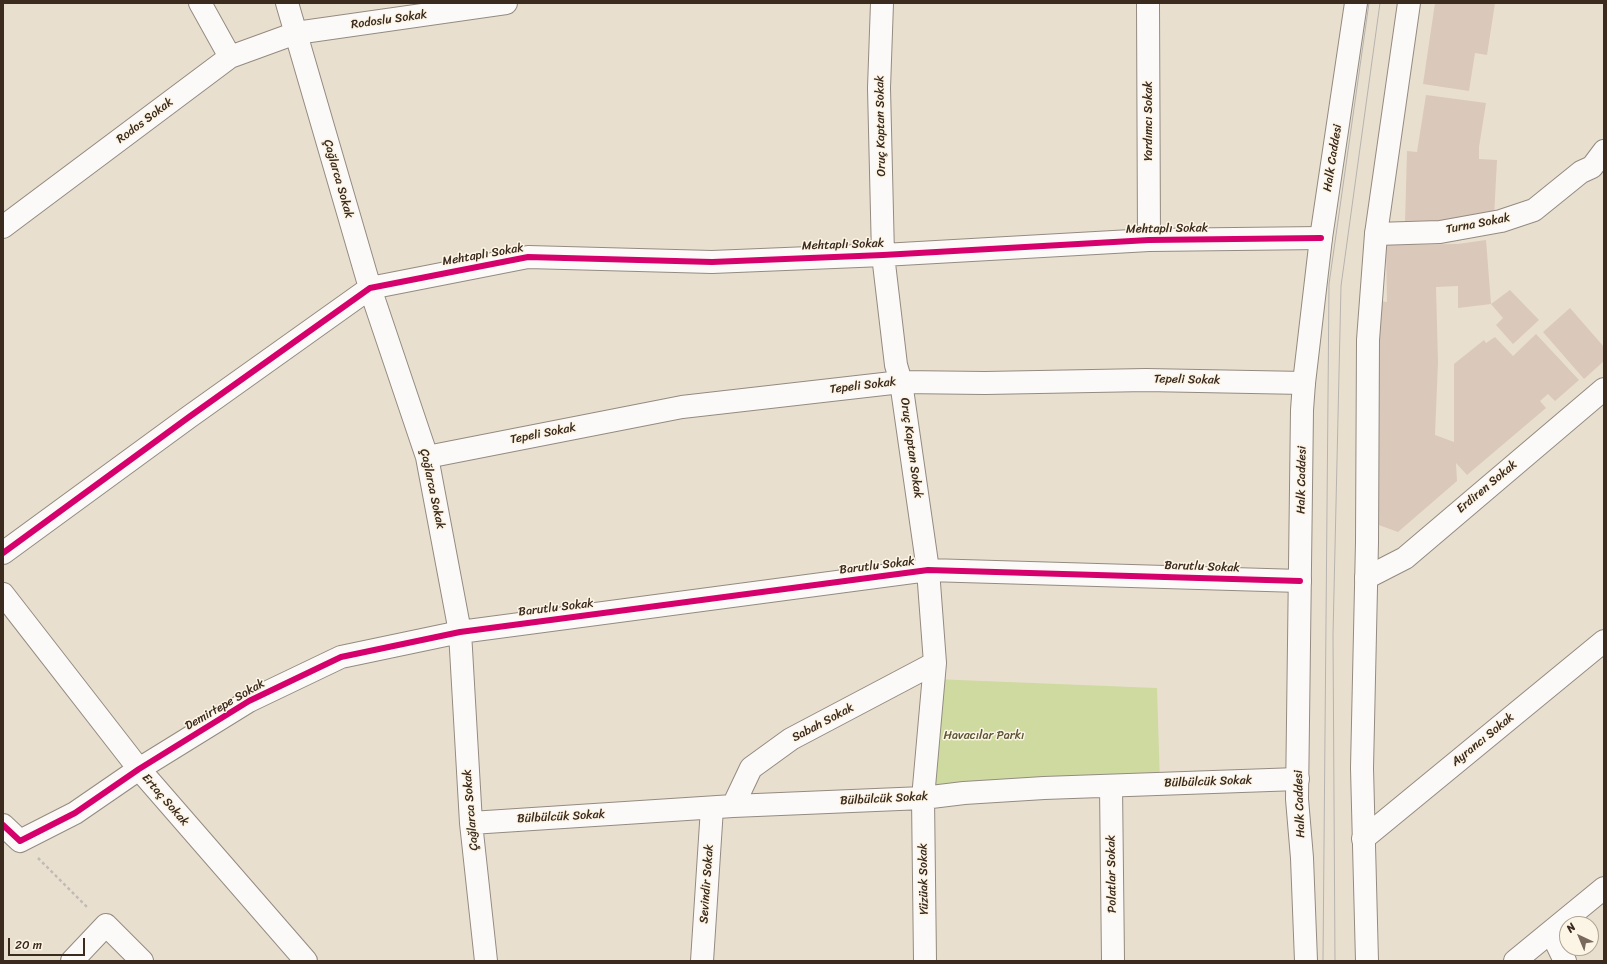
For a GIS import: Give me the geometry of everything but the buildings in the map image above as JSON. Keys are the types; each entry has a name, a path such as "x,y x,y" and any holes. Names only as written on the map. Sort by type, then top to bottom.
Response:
{"street":[{"path":"200,3 230,57"},
{"name":"Çağlarca Sokak","path":"287,3 370,288 428,457 460,632 471,823 486,961"},
{"name":"Rodoslu Sokak","path":"296,34 506,3"},
{"name":"Oruç Kaptan Sokak","path":"882,3 879,88 883,255 896,365 902,382 928,570 935,663 923,798"},
{"name":"Yardımcı Sokak","path":"1148,3 1149,240"},
{"name":"Halk Caddesi","path":"1306,961 1302,858 1297,799 1304,383 1321,238 1356,3"},
{"path":"1367,961 1362,768 1366,578 1368,340 1376,234 1409,3"},
{"name":"Rodos Sokak","path":"3,227 230,57 296,34"},
{"name":"Turna Sokak","path":"1376,234 1440,232 1501,222 1534,210 1581,172 1600,167"},
{"name":"Mehtaplı Sokak","path":"370,288 528,257 712,262 883,255 1149,240 1321,238"},
{"path":"3,553 188,417 370,288"},
{"name":"Tepeli Sokak","path":"428,457 682,407 902,382 1146,380 1304,383"},
{"name":"Erdiren Sokak","path":"1366,578 1405,558 1604,389"},
{"name":"Barutlu Sokak","path":"460,632 928,570 1300,580"},
{"name":"Ertaç Sokak","path":"3,594 139,770 306,961"},
{"name":"Demirtepe Sokak","path":"20,841 75,813 139,770 249,701 341,657 460,632"},
{"name":"Ayrancı Sokak","path":"1363,838 1604,641"},
{"name":"Sabah Sokak","path":"723,807 750,768 791,739 935,663"},
{"name":"Bülbülcük Sokak","path":"471,823 723,807 923,798 971,792 1298,779"},
{"name":"Polatlar Sokak","path":"1111,786 1113,961"},
{"name":"Yüzüak Sokak","path":"923,798 925,961"},
{"name":"Sevindir Sokak","path":"702,961 723,807"},
{"path":"3,824 20,841"},
{"path":"1515,961 1604,888"},
{"path":"72,961 106,925 142,961"},
{"path":"1550,932 1565,961"}],"path":[{"path":"20,841 106,925"}],"green space":[{"name":"Havacılar Parkı","path":"934,679 1157,688 1160,784 923,798"}],"tram line":[{"path":"1323,961 1329,284 1369,3"},
{"path":"1335,961 1333,635 1341,286 1380,3"}],"cycle path":[{"path":"3,553 189,417 370,288 528,257 712,262 883,255 1149,240 1321,238"},
{"path":"3,825 20,841 75,813 139,769 249,701 341,657 460,632 928,570 1300,581"}]}
